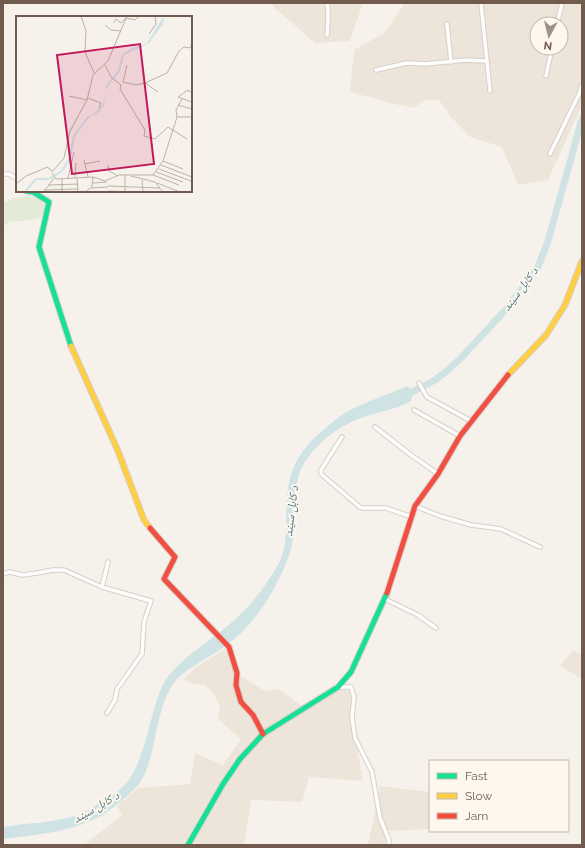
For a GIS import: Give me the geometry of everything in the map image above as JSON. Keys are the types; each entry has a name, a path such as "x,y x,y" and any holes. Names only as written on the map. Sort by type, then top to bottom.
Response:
{"main road":[{"path":"33,192 49,202 40,247 73,351 118,451 144,520 175,556 164,579 229,646 237,673 236,685 242,702 253,715 263,734"},
{"path":"188,845 223,784 240,759 263,734 338,687 351,672 385,599 415,506 438,474 460,436 514,368 546,335 564,305 582,261"}],"street":[{"path":"327,3 327,15 329,21 327,34"},
{"path":"481,3 490,90"},
{"path":"559,16 562,3"},
{"path":"447,24 451,62"},
{"path":"546,76 550,56"},
{"path":"376,70 407,63 426,64 466,60 486,61"},
{"path":"550,154 580,94 582,85"},
{"path":"3,174 9,174 16,178"},
{"path":"419,383 427,397 472,421"},
{"path":"414,410 460,436"},
{"path":"375,427 438,474"},
{"path":"342,437 321,470 321,474 361,508 386,508 412,517"},
{"path":"415,506 440,516 471,525 501,529 540,547"},
{"path":"102,587 108,562"},
{"path":"3,574 9,572 23,575 53,570 64,570 102,587 151,602 144,622 142,654 117,689 115,700 107,713"},
{"path":"385,599 418,615 436,628"},
{"path":"338,687 351,687 354,697 352,716 355,738 372,772 380,818 389,840 389,845"}],"shaded area":[{"path":"271,3 363,3 350,41 315,43"},
{"path":"405,3 582,3 582,105 548,180 518,185 502,147 470,137 451,117 439,100 424,100 414,108 350,92 354,50 384,33"},
{"path":"225,649 237,674 265,691 279,689 301,705 342,688 357,695 352,720 363,781 309,777 302,802 251,800 244,845 84,845 122,815 117,806 138,788 190,784 195,753 223,765 241,739 218,719 220,708 215,696 210,690 204,685 192,684 184,679 196,667"},
{"path":"573,650 582,655 582,679 560,666"},
{"path":"380,786 429,792 429,829 385,831 385,845 368,845"}],"green space":[{"path":"29,196 39,200 45,206 46,208 42,217 10,222 3,225 3,203 14,198"}],"water":[{"path":"408,386 413,392 411,401 395,408 359,419 342,427 321,443 309,456 301,468 297,481 291,548 282,574 262,609 245,629 224,647 182,674 172,685 162,710 147,768 137,787 107,812 88,822 52,832 3,839 3,827 57,820 78,815 112,796 126,783 135,770 148,732 156,702 162,686 170,674 191,654 230,624 244,611 269,580 279,563 285,540 288,487 298,458 318,434 342,415 360,405"}],"waterway":[{"name":"د کابل سيند","path":"405,396 435,380 461,358 508,307 538,267 548,241 582,119"}],"traffic: fast":[{"path":"33,192 49,202 39,247 71,346"},
{"path":"188,845 223,784 240,759 263,734 338,687 351,672 387,593"}],"traffic: slow":[{"path":"508,375 546,335 565,305 582,261"},
{"path":"71,346 118,451 144,520 150,528"}],"traffic: jam":[{"path":"387,593 415,506 438,474 460,436 508,375"},
{"path":"150,528 175,557 164,579 229,647 237,673 236,685 241,702 253,715 263,734"}]}
